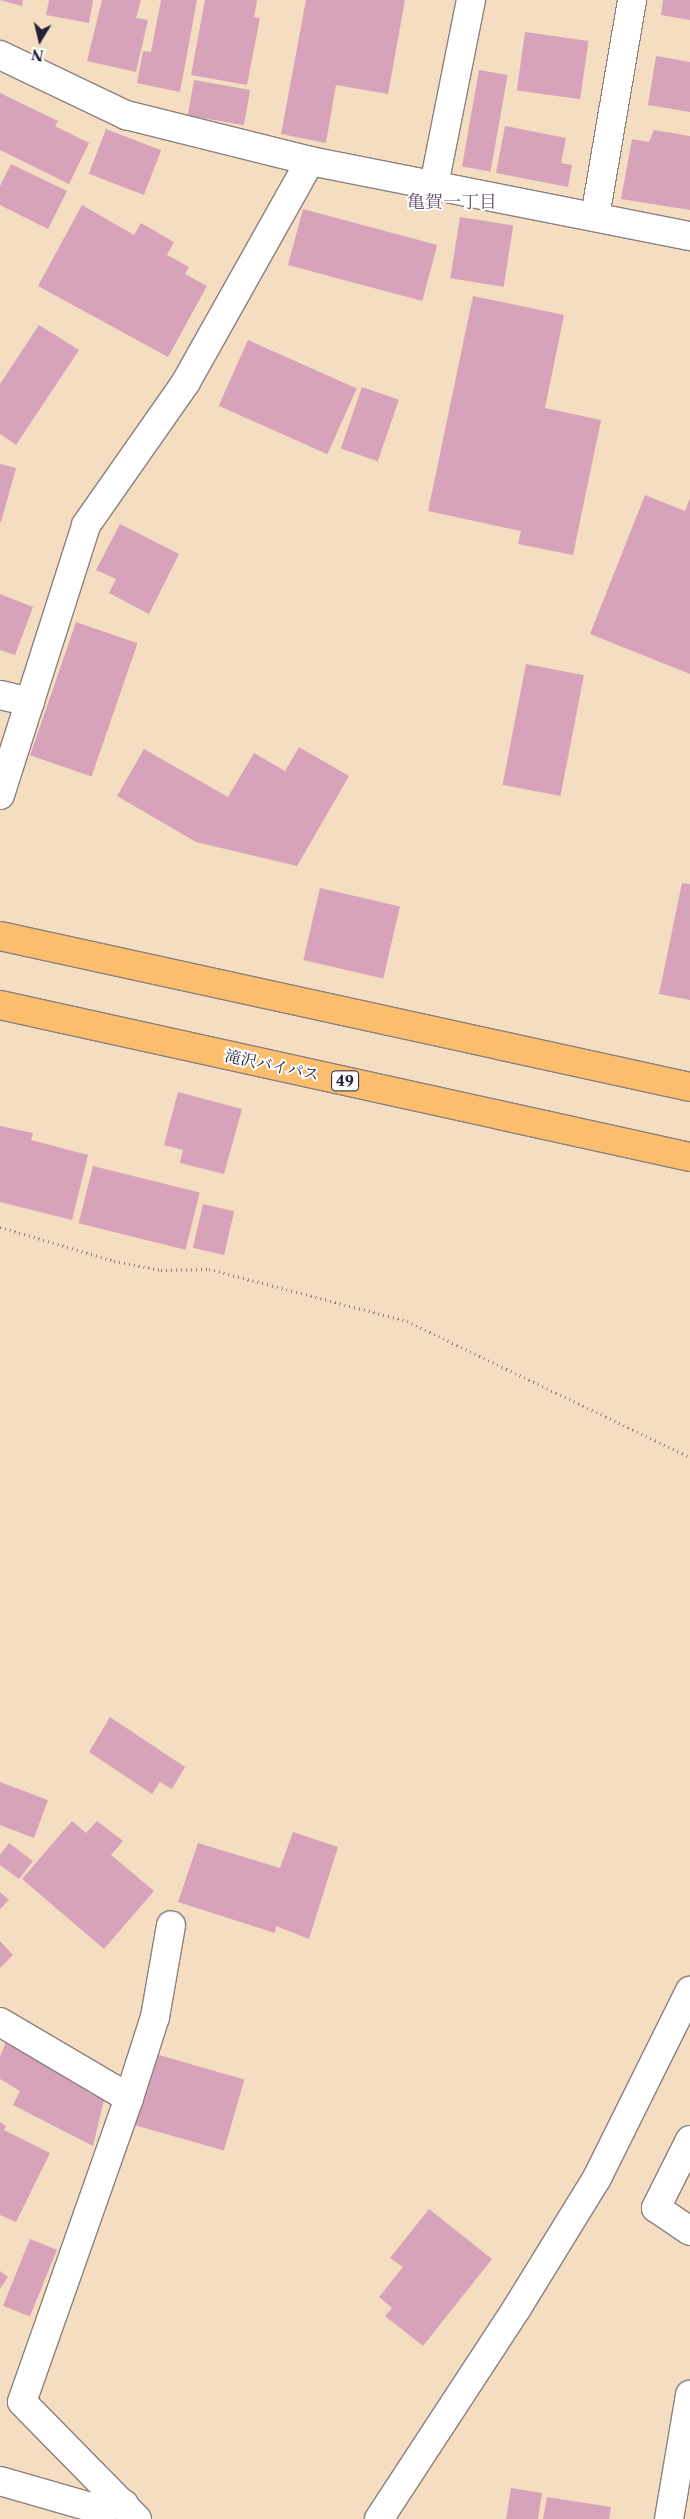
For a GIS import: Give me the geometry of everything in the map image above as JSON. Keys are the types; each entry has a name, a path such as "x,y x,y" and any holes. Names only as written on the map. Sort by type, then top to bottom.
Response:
{"highway":[{"path":"0,936 690,1087"},
{"name":"滝沢バイパス","path":"0,1005 690,1157"}],"street":[{"path":"434,185 470,0"},
{"path":"595,217 632,0"},
{"path":"0,54 126,115 310,161 690,236"},
{"path":"0,795 86,525 186,382 310,161"},
{"path":"0,695 30,702"},
{"path":"131,2512 22,2402 129,2098 155,2017 171,1925"},
{"path":"379,2519 517,2308 597,2178 690,1991"},
{"path":"0,2022 129,2098"},
{"path":"690,2140 656,2208 690,2231"},
{"path":"669,2519 685,2460 690,2395"},
{"path":"0,2481 90,2507 131,2512"}],"path":[{"path":"0,1227 114,1261 161,1270 209,1269 407,1321 690,1458"}],"building":[{"path":"0,0 23,0 22,6"},
{"path":"49,0 93,0 89,23 46,15"},
{"path":"102,0 141,0 136,18 148,20 136,72 87,61"},
{"path":"161,0 197,0 180,92 137,83 143,51 151,52"},
{"path":"205,0 257,0 254,17 260,18 247,85 191,75"},
{"path":"306,0 405,0 388,94 336,85 326,143 281,134"},
{"path":"663,0 690,0 690,20 661,15"},
{"path":"525,32 588,41 580,99 517,90"},
{"path":"656,56 690,62 690,112 648,105"},
{"path":"479,70 508,75 491,172 462,167"},
{"path":"194,80 250,90 244,125 188,115"},
{"path":"0,93 58,121 55,126 89,143 69,184 0,150"},
{"path":"505,126 566,138 561,163 572,165 568,187 496,173"},
{"path":"106,129 161,150 144,195 89,174"},
{"path":"654,130 690,136 690,210 621,199 632,139 649,142"},
{"path":"11,164 67,191 48,229 0,205 0,186"},
{"path":"82,205 134,235 141,223 174,242 167,255 189,267 185,274 207,286 168,357 38,286"},
{"path":"303,209 437,245 422,301 288,265"},
{"path":"460,217 513,225 504,287 450,278"},
{"path":"473,296 564,315 545,408 601,420 573,555 518,544 521,531 428,511"},
{"path":"39,325 79,350 16,445 0,434 0,384"},
{"path":"248,340 357,388 327,454 219,406"},
{"path":"362,387 399,400 378,461 341,448"},
{"path":"0,464 16,468 1,522 0,522"},
{"path":"645,495 685,511 690,498 690,674 590,634"},
{"path":"120,524 179,554 149,614 109,593 116,579 96,570"},
{"path":"0,594 33,607 15,655 0,650"},
{"path":"76,622 137,643 92,776 30,755"},
{"path":"526,664 584,675 560,796 503,785"},
{"path":"299,747 349,776 297,866 196,842 117,796 144,749 228,797 254,753 285,771"},
{"path":"682,883 690,884 690,1000 659,994"},
{"path":"320,888 400,906 383,979 303,960"},
{"path":"178,1092 242,1109 224,1174 180,1163 183,1150 164,1145"},
{"path":"0,1126 33,1133 31,1140 88,1155 72,1220 0,1202"},
{"path":"93,1166 200,1193 185,1250 79,1223"},
{"path":"203,1204 234,1211 224,1255 193,1248"},
{"path":"110,1717 185,1767 172,1789 160,1782 152,1794 89,1752"},
{"path":"0,1782 48,1800 34,1838 0,1825"},
{"path":"72,1821 86,1833 97,1821 123,1841 111,1855 154,1891 104,1949 22,1879"},
{"path":"293,1832 338,1847 309,1939 276,1926 275,1933 178,1902 198,1843 280,1868"},
{"path":"9,1843 33,1861 19,1879 0,1865 0,1855"},
{"path":"0,1892 9,1900 0,1909"},
{"path":"0,1941 13,1955 0,1968"},
{"path":"6,2042 105,2096 93,2146 13,2105 20,2091 0,2079 0,2056"},
{"path":"152,2053 244,2079 224,2151 132,2124"},
{"path":"0,2122 6,2126 4,2130 50,2153 16,2222 0,2215"},
{"path":"429,2209 492,2259 423,2346 385,2316 392,2308 379,2297 403,2267 390,2258"},
{"path":"30,2239 57,2250 30,2317 3,2306"},
{"path":"0,2271 8,2277 0,2289"},
{"path":"511,2488 542,2493 538,2519 506,2519"},
{"path":"547,2497 611,2507 609,2519 543,2519"}],"district":[{"name":"亀賀一丁目","path":"452,202"}]}
